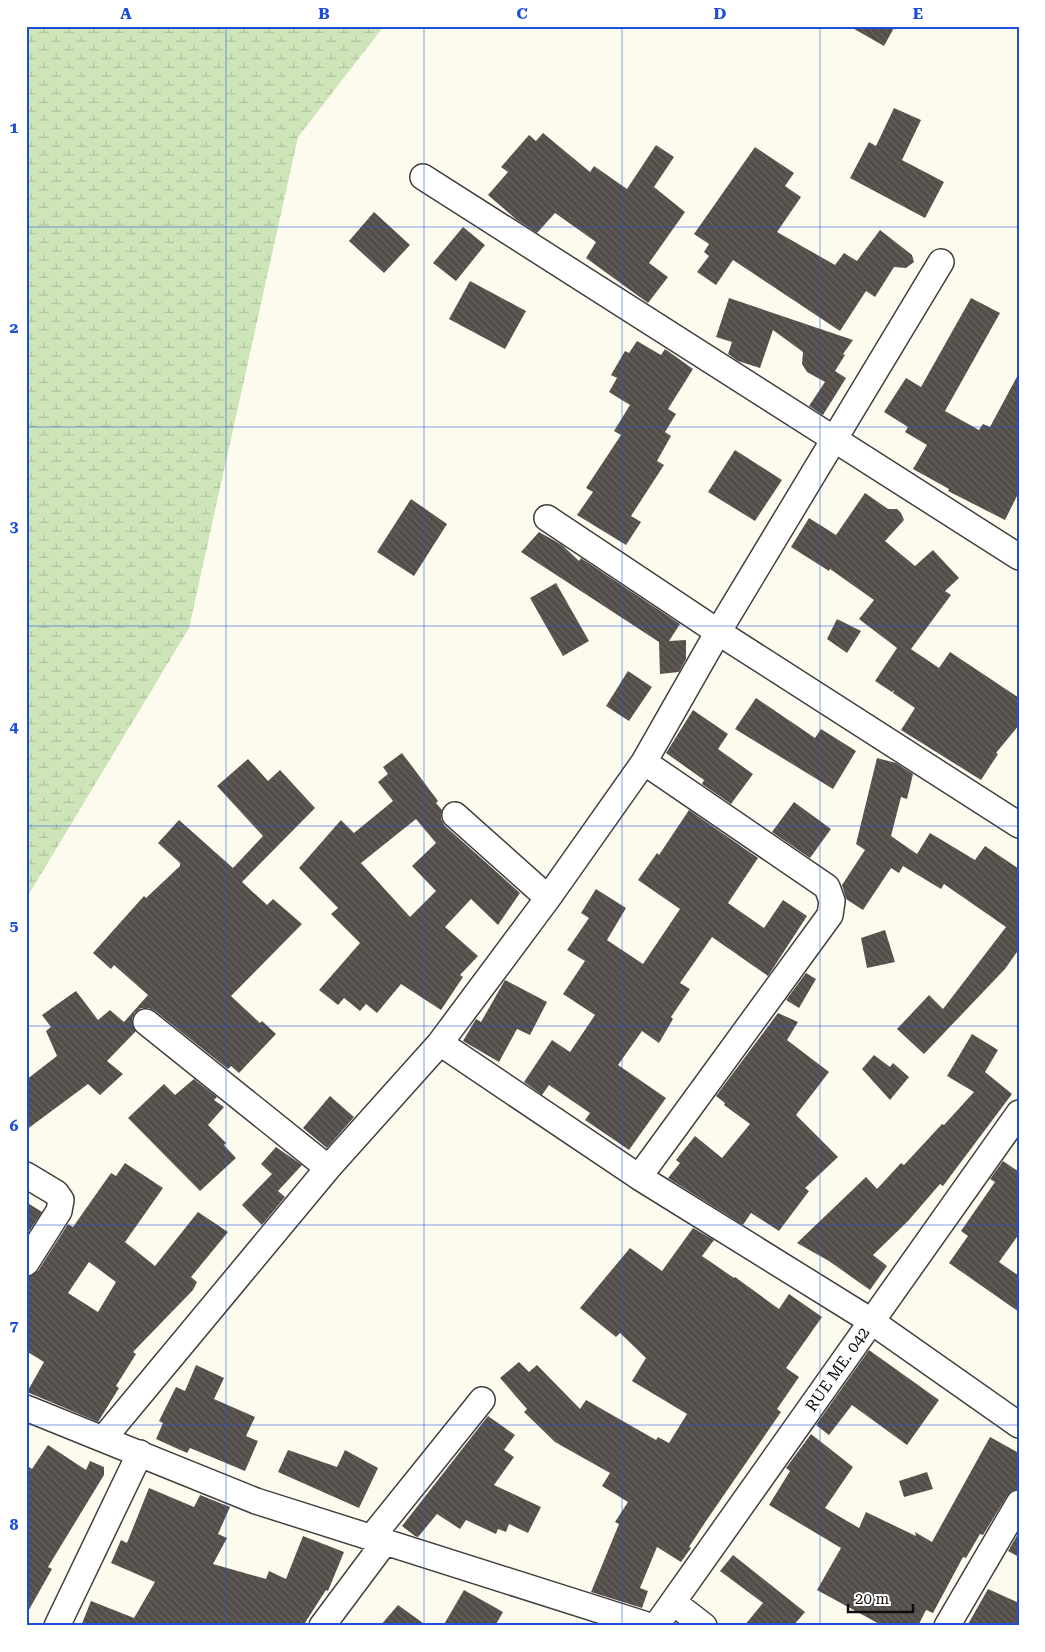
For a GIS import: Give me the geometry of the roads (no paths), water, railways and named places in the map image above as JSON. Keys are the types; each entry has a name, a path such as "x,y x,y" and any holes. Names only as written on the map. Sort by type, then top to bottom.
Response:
{"street":[{"path":"423,177 1019,557"},
{"path":"103,1439 328,1168 440,1043 548,898 644,762 718,632 941,262"},
{"path":"547,518 718,632 1019,825"},
{"path":"639,1177 830,915 832,901 827,887 644,762"},
{"path":"455,815 548,898"},
{"path":"146,1022 328,1168"},
{"path":"440,1043 639,1177 871,1321 1019,1426"},
{"name":"RUE ME. 042","path":"656,1626 1019,1113"},
{"path":"26,1175 56,1193 62,1200 59,1211 26,1263"},
{"path":"322,1626 378,1540 482,1400"},
{"path":"26,1408 256,1501 650,1626"},
{"path":"57,1626 140,1453"},
{"path":"948,1626 1019,1503"},
{"path":"673,1602 704,1626"}]}
